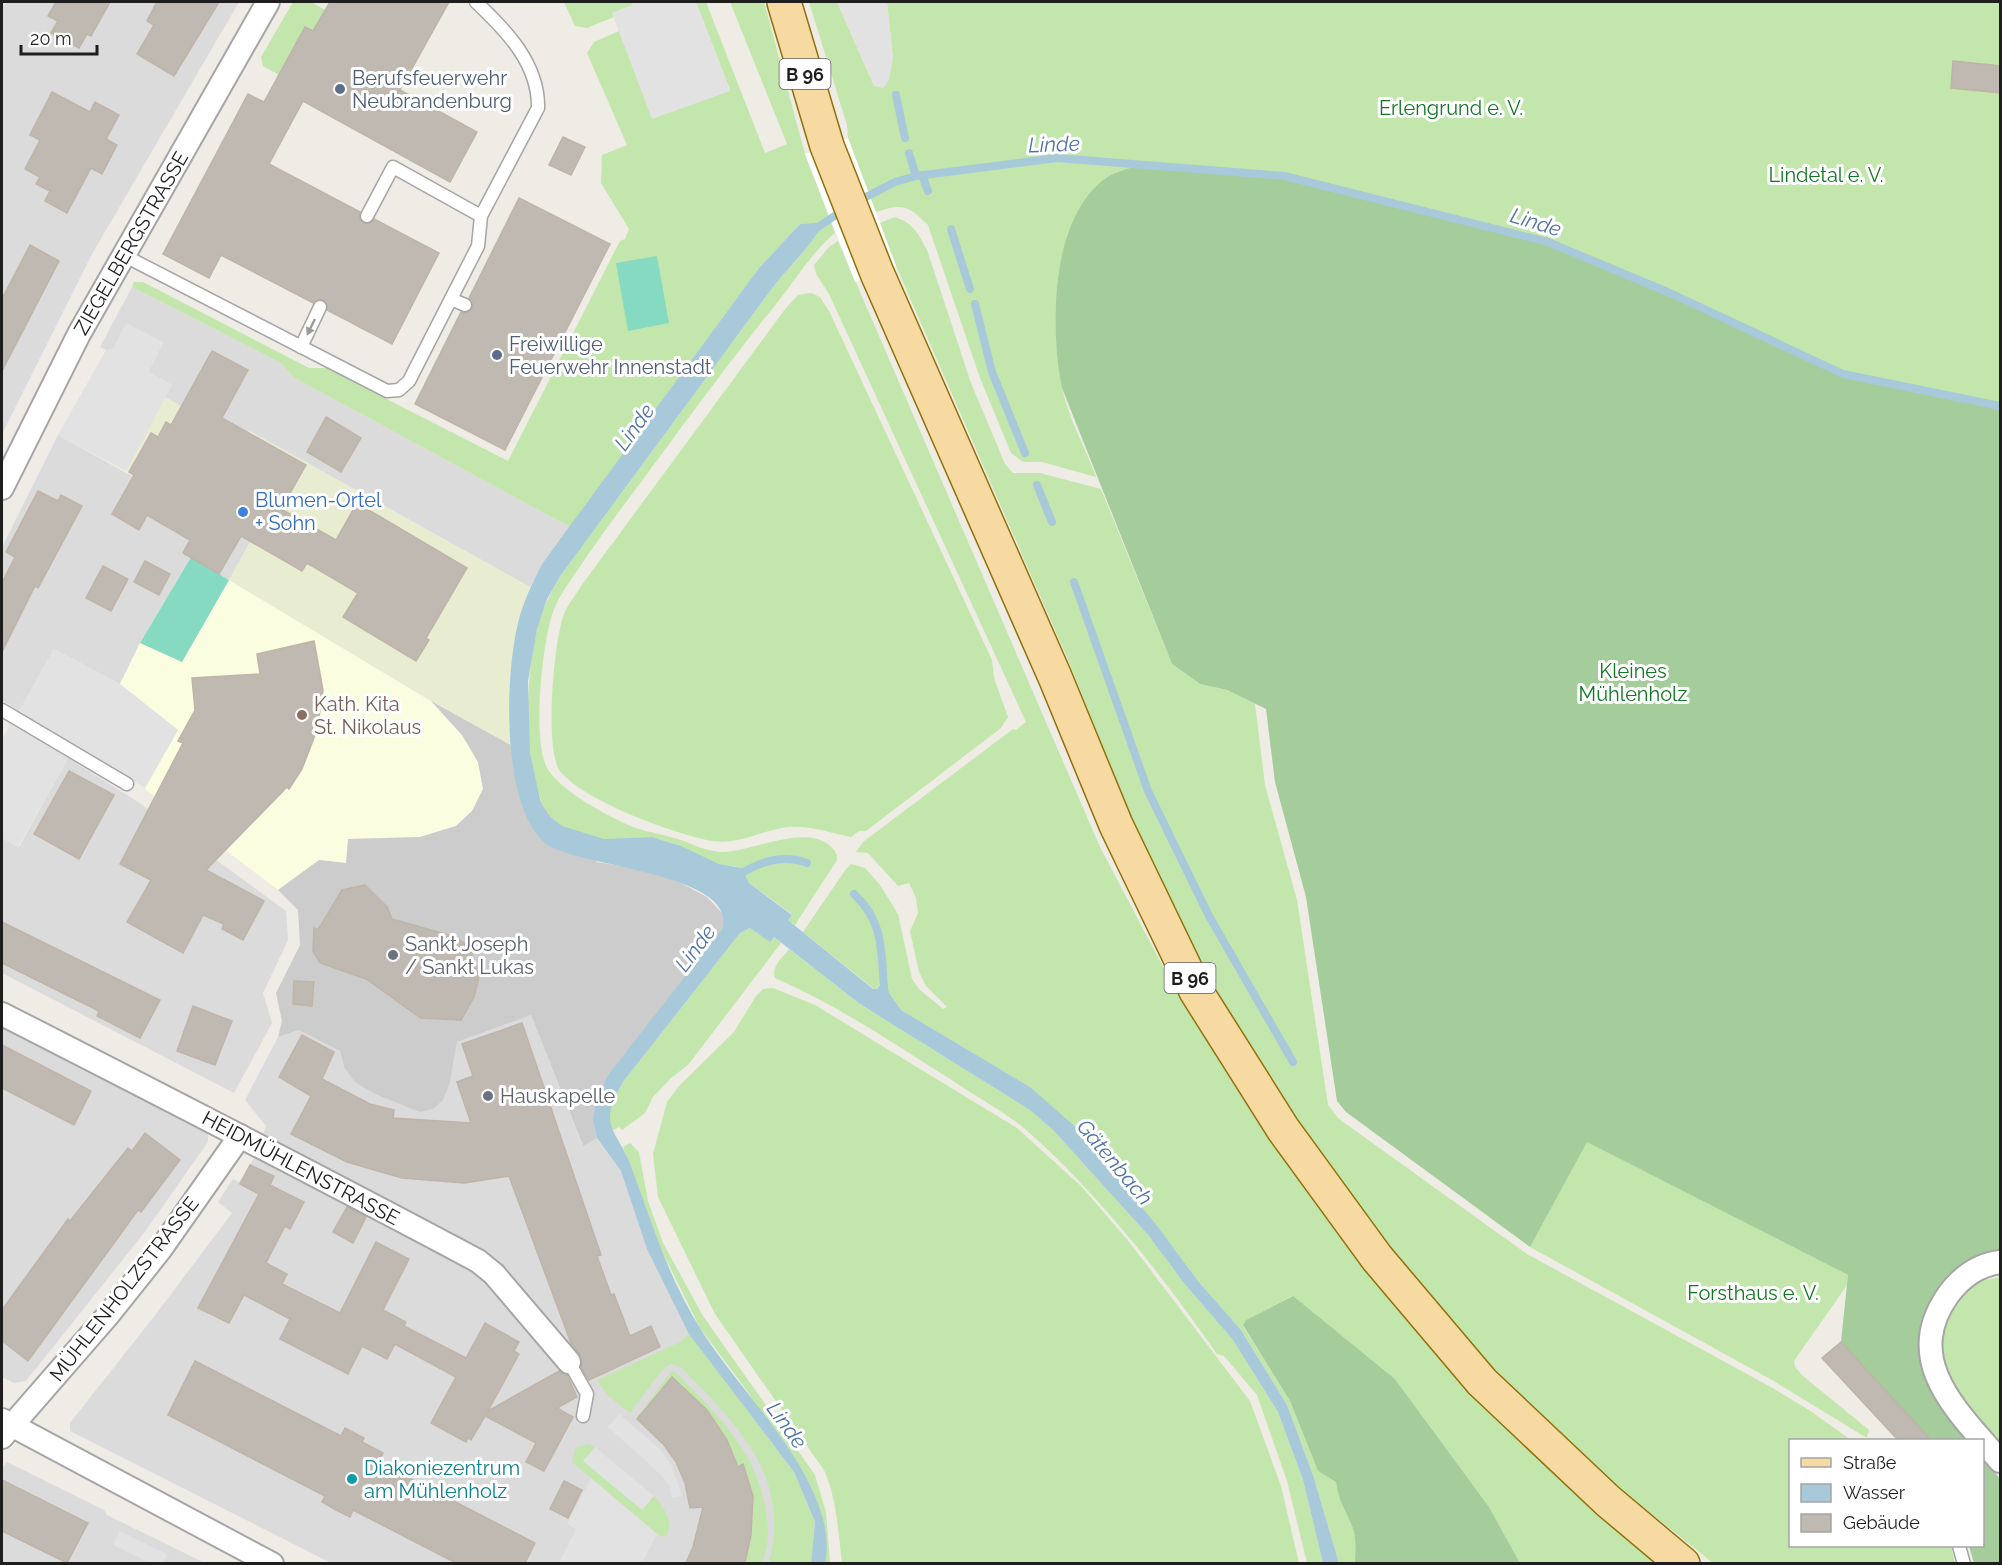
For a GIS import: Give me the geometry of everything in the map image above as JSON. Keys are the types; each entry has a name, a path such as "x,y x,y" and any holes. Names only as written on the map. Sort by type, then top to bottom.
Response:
{"main road":[{"name":"B 96","path":"784,2 827,146 877,273 1055,677 1116,825 1196,991 1284,1129 1392,1276 1482,1382 1608,1501 1683,1563"}],"street":[{"name":"ZIEGELBERGSTRASSE","path":"2,488 123,255 268,2"},
{"name":"HEIDMÜHLENSTRASSE","path":"2,1014 477,1261 494,1274 569,1362"},
{"name":"MÜHLENHOLZSTRASSE","path":"5,1427 160,1250 240,1136"},
{"path":"1982,1439 1944,1394 1931,1360 1932,1329 1941,1306 1955,1286 1973,1271 2001,1262"},
{"path":"5,1427 272,1563"},
{"path":"1984,1441 2001,1461"}],"lane":[{"path":"123,255 387,391 399,390 409,381 478,246 481,216 538,108 539,92 526,61 503,26 476,2"},
{"path":"367,216 393,167 481,216"},
{"path":"451,299 465,305"},
{"path":"301,347 320,307"},
{"path":"2,710 127,784"},
{"path":"569,1362 587,1394 583,1416"},
{"path":"1960,1547 1964,1563"}],"shaded area":[{"path":"2,2 239,2 92,254 2,434"},
{"path":"631,2 696,2 730,91 652,119 612,13 633,5"},
{"path":"837,2 887,2 893,59 889,80 883,88 874,86"},
{"path":"132,287 281,363 293,377 570,527 542,564 530,587 250,431 243,442 165,397 172,385 148,372 163,342 106,350 100,347"},
{"path":"126,323 163,342 148,372 172,385 126,471 58,435 106,350 113,348"},
{"path":"165,397 243,442 249,431 530,587 518,623 509,681 511,745 431,701 229,580 250,542 126,471"},
{"path":"58,435 250,542 229,580 190,558 140,643 120,684 54,649 19,711 2,700 2,547"},
{"name":"Kath. Kita St. Nikolaus","path":"191,557 431,701 462,735 478,762 483,789 472,811 456,826 420,837 349,839 346,863 319,860 278,890 149,792 145,788 178,730 120,684 140,643"},
{"path":"54,649 120,684 178,730 145,788 19,711"},
{"path":"431,701 511,745 514,772 597,862 645,870 681,883 707,897 722,913 724,921 722,929 593,1122 597,1138 583,1146 531,1015 457,1042 450,1082 443,1100 433,1109 420,1112 375,1094 355,1082 344,1067 340,1051 299,1030 278,1037 282,1021 276,993 300,945 298,910 278,890 319,860 346,863 348,839 420,837 456,826 472,811 483,789 478,762 462,735"},
{"path":"10,724 68,758 18,847 2,838 2,740"},
{"path":"68,758 138,802 286,911 288,940 263,993 272,1023 234,1093 2,973 2,838 19,847"},
{"path":"531,1015 582,1145 597,1138 621,1171 647,1249 739,1398 811,1564 331,1563 70,1431 70,1423 232,1213 218,1202 233,1179 239,1182 256,1155 266,1126 245,1100 278,1037 299,1030 340,1051 344,1067 450,1082 457,1042"},
{"path":"2,1026 208,1128 208,1142 144,1233 26,1381 14,1383 2,1377"},
{"path":"619,1414 660,1449 672,1466 682,1496 672,1498 669,1485 661,1475 608,1427"},
{"path":"595,1447 654,1496 642,1510 583,1461"},
{"path":"7,1462 205,1563 2,1564 2,1468"},
{"path":"591,1478 657,1534 642,1563 559,1563 576,1529 567,1524"},
{"path":"120,1531 167,1554 163,1563 150,1563 113,1545"}],"green space":[{"path":"293,2 311,2 325,10 313,31 305,27 279,75 263,66 261,57"},
{"path":"564,2 631,2 633,5 612,13 614,17 587,28 575,26"},
{"path":"696,2 706,2 765,153 787,144 730,2 764,2 805,154 835,233 812,257 711,387 602,534 560,596 549,626 542,668 539,715 542,755 553,777 563,786 611,817 633,827 721,852 799,837 815,838 827,844 837,855 837,860 795,925 788,920 792,914 749,883 741,868 719,864 661,840 601,839 563,826 548,813 538,792 532,765 528,704 537,629 547,601 561,575 776,283 809,245 824,222 800,224 759,268 570,527 293,377 281,363 132,287 134,282 143,282 309,368 326,368 508,461 620,241 625,239 629,229 601,183 602,155 627,145 587,53 594,42 619,31 652,118 730,90"},
{"path":"809,2 837,2 874,86 893,59 887,2 2000,2 2000,406 1843,374 1670,293 1117,172 1095,190 1078,213 1067,240 1056,299 1058,360 1064,398 1096,477 1042,462 1023,462 1011,453 980,378 928,225 915,213 905,208 893,207 876,212 848,138 847,125"},
{"name":"Kleines Mühlenholz","path":"1140,165 1284,176 1548,242 1670,293 1843,374 2000,406 2000,1249 1972,1258 1948,1276 1931,1301 1920,1338 1923,1364 1934,1397 1968,1439 1930,1439 1841,1342 1848,1275 1587,1142 1530,1247 1346,1112 1337,1101 1306,897 1275,782 1266,709 1227,690 1200,684 1172,664 1062,388 1058,364 1056,308 1063,250 1072,223 1085,200 1102,181 1115,173"},
{"path":"895,217 906,222 914,229 927,250 971,383 1005,464 1013,473 1040,473 1101,489 1172,664 1200,684 1227,690 1255,704 1265,785 1297,900 1328,1105 1339,1119 1527,1254 1769,1386 1809,1410 1850,1439 1789,1439 1789,1547 1951,1547 1955,1563 1713,1563 1622,1490 1497,1374 1390,1249 1293,1118 1210,981 1133,821 1069,662 896,266 880,223"},
{"path":"838,241 1100,847 1180,999 1267,1137 1368,1272 1472,1391 1597,1513 1657,1563 1520,1563 1489,1507 1395,1379 1292,1296 1246,1320 1243,1326 1290,1401 1318,1471 1336,1482 1354,1531 1355,1544 1355,1563 1339,1563 1313,1475 1287,1405 1241,1330 1198,1281 1158,1227 1030,1087 901,1010 880,983 877,989 874,989 803,932 846,869 851,864 865,868 880,885 898,914 912,979 919,989 943,1009 947,1007 926,986 919,972 910,931 918,913 916,898 909,883 898,886 868,853 856,852 863,842 1013,729 1016,730 1026,722 829,294 816,274 814,265 829,247"},
{"path":"657,256 669,323 628,331 616,263"},
{"path":"811,293 820,297 829,311 992,660 994,678 1008,717 1001,728 866,831 859,831 851,837 811,828 788,827 732,841 712,841 631,815 588,794 560,771 552,741 552,694 560,627 566,610 581,586 786,308 798,295"},
{"path":"191,557 229,580 182,662 140,643"},
{"path":"750,928 770,941 774,937 781,943 688,1065 671,1078 653,1097 645,1113 622,1130 619,1127 612,1131 610,1118 612,1106 623,1082 740,933"},
{"path":"789,949 860,1004 1030,1110 1053,1130 1149,1236 1183,1282 1233,1340 1278,1412 1303,1480 1323,1563 1307,1563 1287,1481 1257,1395 1224,1356 1217,1354 1174,1294 1104,1208 1052,1154 1008,1116 866,1026 775,978 776,966"},
{"path":"773,988 815,1005 1017,1128 1082,1187 1130,1243 1250,1401 1281,1486 1299,1563 842,1563 834,1504 824,1470 715,1314 658,1197 653,1154 667,1102 679,1086 734,1032 756,996 763,989"},
{"name":"Forsthaus e. V.","path":"1587,1141 1848,1275 1847,1285 1794,1361 1795,1367 1803,1376 1869,1430 1867,1438 1772,1380 1530,1247"},
{"path":"630,1143 639,1152 648,1201 663,1243 703,1316 815,1475 826,1512 830,1563 825,1563 823,1520 748,1392 700,1328 659,1245 623,1147"},
{"path":"2000,1277 2000,1442 1963,1401 1953,1386 1943,1358 1942,1343 1948,1314 1955,1301 1965,1290 1978,1282"},
{"path":"1293,1296 1395,1379 1489,1507 1520,1563 1355,1563 1354,1531 1336,1482 1318,1471 1290,1401 1243,1325 1246,1320"},
{"path":"689,1334 794,1472 815,1522 811,1563 769,1563 774,1532 773,1504 766,1478 755,1454 740,1432 681,1367 671,1364 663,1369 630,1413 607,1395 597,1380 680,1342"},
{"path":"672,1371 677,1373 719,1417 752,1466 765,1505 767,1520 768,1542 762,1563 745,1563 750,1536 752,1503 744,1465 738,1467 725,1440 702,1408 672,1377 636,1418"},
{"path":"588,1444 595,1447 584,1461 642,1510 654,1496 668,1519 667,1535 663,1537 657,1534 572,1462 575,1448"},
{"path":"1984,1458 2000,1479 2000,1563 1974,1563 1969,1547 1984,1547"}],"water":[{"path":"825,222 809,245 776,283 561,575 547,599 537,629 528,681 530,753 541,804 550,817 562,826 604,839 652,837 681,846 719,864 742,868 749,883 792,915 788,920 873,989 877,989 883,981 887,983 889,993 901,1010 1030,1087 1079,1130 1158,1227 1198,1281 1241,1330 1287,1405 1313,1475 1339,1563 1323,1563 1303,1480 1278,1412 1233,1340 1183,1282 1149,1236 1053,1130 1030,1110 860,1004 774,937 770,942 750,928 740,933 623,1082 615,1098 610,1119 632,1169 670,1270 689,1309 717,1353 782,1440 802,1471 817,1502 826,1533 825,1563 811,1563 815,1522 794,1472 689,1334 647,1249 621,1171 597,1138 593,1122 596,1099 609,1074 722,929 721,910 706,895 681,883 561,851 545,843 531,825 520,800 510,739 511,674 518,623 528,593 542,564 759,268 800,224"}],"pier":[{"path":"848,138 896,266 855,282 805,154"}],"building":[{"path":"56,2 110,2 91,36 87,34 79,48 51,33 58,21 48,16"},
{"path":"157,2 219,2 174,76 137,54 154,25 147,21"},
{"path":"330,2 449,2 400,90 477,132 450,182 303,101 269,164 360,212 360,220 364,224 371,223 374,219 439,253 392,344 327,310 324,300 319,299 313,303 221,255 209,278 163,254 248,94 264,102 305,27 313,31"},
{"path":"1953,61 2001,66 2001,93 1951,88"},
{"path":"52,92 90,112 95,102 119,115 106,139 117,145 102,174 91,168 67,213 45,201 50,191 36,184 40,177 25,169 40,140 30,135"},
{"path":"563,137 585,147 571,175 549,165"},
{"name":"Freiwillige Feuerwehr Innenstadt","path":"519,198 610,244 505,450 415,404 461,312 467,313 472,309 473,303 469,298"},
{"path":"30,245 59,261 2,371 2,299"},
{"path":"212,351 248,370 222,418 306,465 281,509 336,540 357,503 467,568 426,638 429,640 416,661 343,617 358,593 307,563 302,571 241,536 219,574 183,553 190,540 147,515 139,530 112,514 134,475 129,472 151,433 158,437 166,422 171,425"},
{"path":"326,417 361,438 341,472 307,452"},
{"path":"38,491 58,501 61,495 82,506 38,588 35,586 2,652 2,583 15,557 6,552"},
{"path":"145,561 170,574 159,595 134,582"},
{"path":"103,566 128,579 111,611 86,598"},
{"path":"314,641 323,690 317,730 302,769 289,789 287,787 206,870 264,901 243,940 222,929 224,924 203,915 183,953 127,922 151,880 120,864 183,743 178,741 195,710 192,678 260,674 257,654"},
{"path":"69,771 114,795 79,859 34,834"},
{"name":"Sankt Joseph / Sankt Lukas","path":"365,885 387,907 392,919 452,936 469,946 479,977 474,997 461,1020 421,1018 366,979 320,963 313,951 314,928 318,930 342,890"},
{"path":"2,922 160,1000 140,1038 97,1016 99,1011 2,963"},
{"path":"294,981 314,982 312,1006 293,1004"},
{"path":"193,1006 232,1021 215,1065 177,1051"},
{"path":"522,1023 601,1255 597,1256 611,1295 614,1294 630,1336 651,1326 660,1347 589,1380 581,1367 580,1354 571,1343 509,1176 464,1183 402,1178 347,1162 291,1134 311,1096 279,1077 302,1035 334,1052 322,1079 370,1104 394,1110 393,1118 471,1123 457,1082 473,1076 462,1044"},
{"path":"2,1045 91,1091 74,1125 2,1088"},
{"path":"145,1133 180,1160 141,1212 138,1210 28,1361 2,1341 2,1310 68,1219 70,1221 128,1148 132,1151"},
{"path":"250,1165 274,1176 270,1185 304,1202 290,1229 285,1226 266,1263 287,1274 282,1284 340,1313 376,1242 409,1259 383,1310 406,1322 404,1326 466,1358 485,1323 519,1342 514,1351 519,1354 488,1411 559,1371 567,1375 577,1397 557,1408 573,1417 544,1471 526,1462 536,1443 485,1416 471,1440 468,1438 466,1442 431,1423 456,1377 395,1344 387,1359 362,1346 348,1374 280,1339 290,1319 244,1295 229,1323 198,1308 259,1194 240,1184"},
{"path":"347,1207 366,1217 353,1243 333,1232"},
{"path":"1841,1342 1930,1439 1897,1439 1822,1358"},
{"name":"Diakoniezentrum am Mühlenholz","path":"195,1361 341,1436 345,1428 364,1438 362,1442 383,1453 378,1462 535,1543 525,1563 456,1563 353,1510 350,1517 336,1510 322,1502 325,1496 168,1415"},
{"path":"672,1377 707,1410 727,1440 738,1467 743,1464 753,1496 751,1535 745,1563 686,1563 693,1547 703,1507 690,1508 685,1483 676,1462 664,1445 637,1419"},
{"path":"2,1480 88,1523 67,1563 2,1531"},
{"path":"564,1481 582,1490 568,1518 550,1509"}],"waterway":[{"path":"896,95 905,138"},
{"path":"909,153 916,176"},
{"name":"Linde","path":"858,201 895,182 916,176 1057,158 1284,176 1548,242 1670,293 1843,374 2000,406"},
{"path":"922,175 928,191"},
{"name":"Linde","path":"818,227 845,209"},
{"path":"951,229 970,289"},
{"path":"975,304 992,372 1025,453"},
{"path":"1037,485 1052,522"},
{"path":"1074,582 1148,791 1209,916 1293,1062"},
{"path":"735,877 761,864 779,859 807,863"},
{"path":"854,894 871,915 876,926 881,949 884,989"}],"place":[{"name":"Berufsfeuerwehr Neubrandenburg","path":"340,89"},
{"name":"Freiwillige Feuerwehr Innenstadt","path":"497,355"},
{"name":"Blumen-Ortel + Sohn","path":"243,512"},
{"name":"Kath. Kita St. Nikolaus","path":"302,715"},
{"name":"Sankt Joseph / Sankt Lukas","path":"393,955"},
{"name":"Hauskapelle","path":"488,1096"},
{"name":"Diakoniezentrum am Mühlenholz","path":"352,1479"}],"park label":[{"name":"Erlengrund e. V.","path":"1451,108"},
{"name":"Lindetal e. V.","path":"1826,175"}],"water label":[{"name":"Gätenbach","path":"1115,1162"}]}
